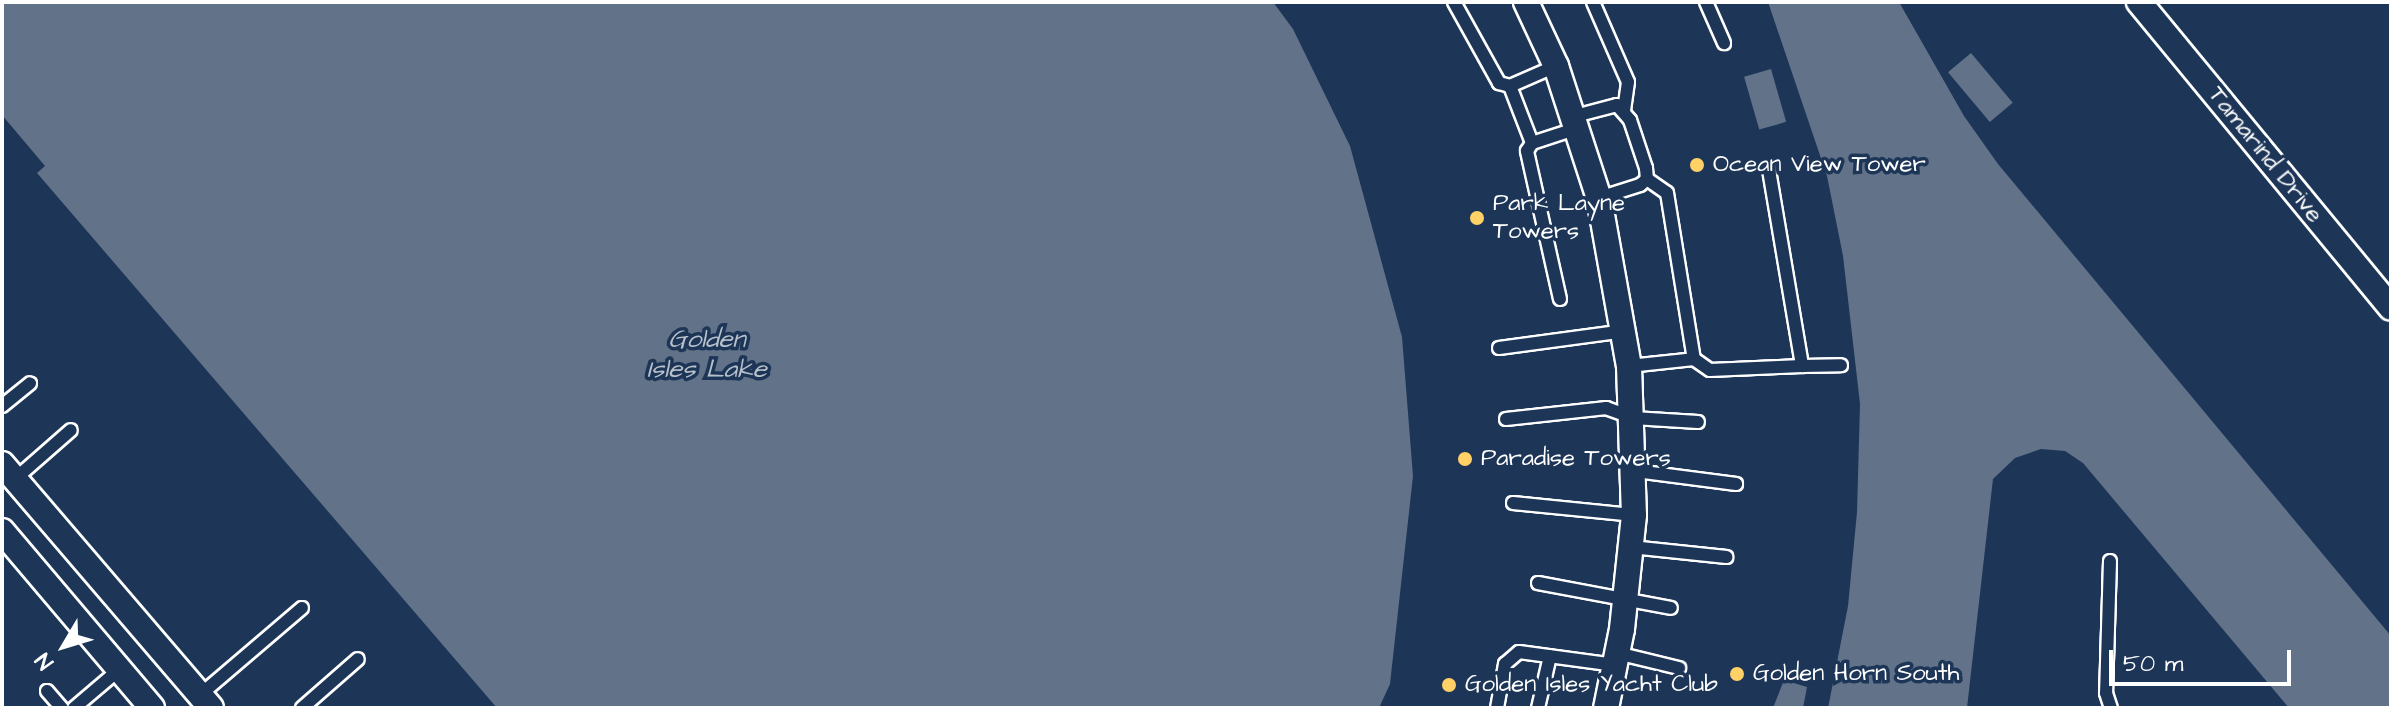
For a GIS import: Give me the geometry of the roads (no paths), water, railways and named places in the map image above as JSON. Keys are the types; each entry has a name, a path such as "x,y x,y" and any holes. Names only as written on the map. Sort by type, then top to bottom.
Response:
{"street":[{"path":"1526,2 1556,66 1599,198 1629,366 1636,471 1634,515 1627,596 1606,708"},
{"name":"Tamarind Drive","path":"2139,2 2391,308"},
{"path":"8,471 205,702"},
{"path":"38,506 4,533 152,708"}],"lane":[{"path":"1454,2 1492,74 1510,86 1532,143 1526,161 1560,299"},
{"path":"1593,2 1628,82 1624,110 1647,179 1667,193 1694,359"},
{"path":"1706,2 1724,43"},
{"path":"1510,86 1556,66"},
{"path":"1532,143 1608,104 1624,110"},
{"path":"1769,170 1802,366"},
{"path":"1599,198 1631,190 1647,179"},
{"path":"1499,348 1625,331"},
{"path":"1629,366 1694,359 1710,370 1841,365"},
{"path":"2,406 30,383"},
{"path":"1506,419 1606,408 1633,418 1698,422"},
{"path":"8,471 71,430"},
{"path":"1636,471 1736,484"},
{"path":"1513,503 1634,515"},
{"path":"1631,547 1726,557"},
{"path":"2110,561 2106,693 2111,708"},
{"path":"1538,583 1627,596 1671,608"},
{"path":"205,702 302,608"},
{"path":"1497,708 1510,656 1519,652 1616,659 1679,668"},
{"path":"1538,708 1550,656"},
{"path":"302,708 358,659"},
{"path":"74,708 120,669"},
{"path":"47,691 62,708"}],"water":[{"name":"Golden Isles Lake","path":"2,2 1273,2 1293,29 1350,146 1402,337 1413,476 1390,684 1379,708 497,708 37,173 45,166 2,115"},
{"path":"1768,2 1899,2 1964,116 1998,164 2391,636 2391,708 2289,708 2083,463 2065,451 2041,449 2015,458 1993,479 1967,708 1828,708 1848,606 1857,512 1860,404 1843,256 1827,176"},
{"path":"1971,53 2013,103 1990,122 1948,72"},
{"path":"1771,69 1786,122 1759,130 1744,77"},
{"path":"1784,680 1807,687 1803,708 1773,708"}],"place":[{"name":"Ocean View Tower","path":"1697,165"},
{"name":"Park Layne Towers","path":"1477,218"},
{"name":"Paradise Towers","path":"1465,459"},
{"name":"Golden Horn South","path":"1737,674"},
{"name":"Golden Isles Yacht Club","path":"1449,685"}]}
